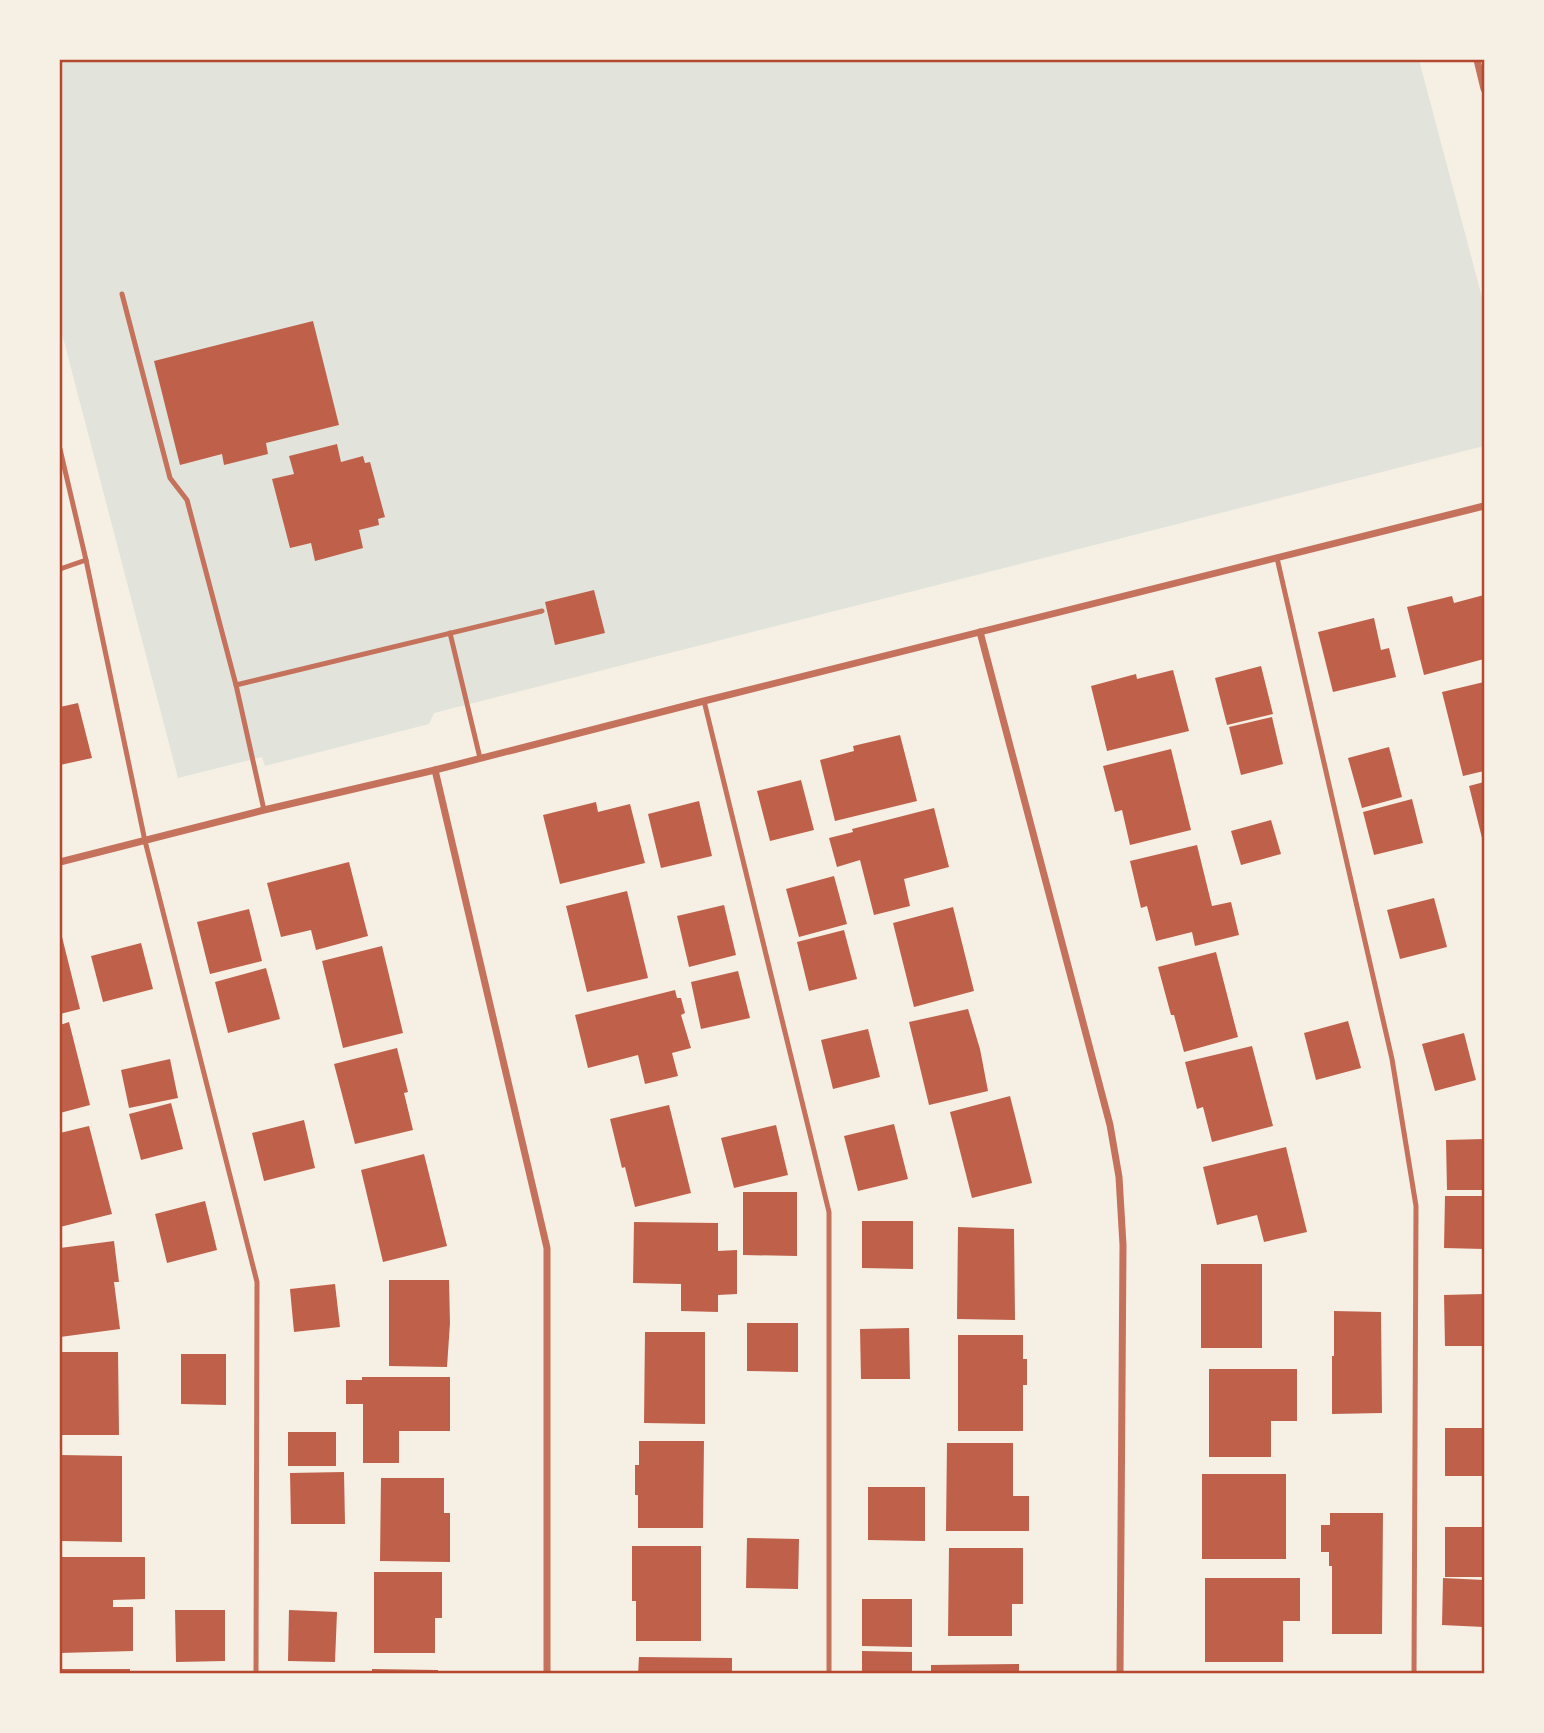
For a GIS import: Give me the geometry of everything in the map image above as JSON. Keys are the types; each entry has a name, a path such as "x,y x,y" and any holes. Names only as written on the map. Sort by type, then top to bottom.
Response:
{"street":[{"path":"1477,60 1485,89"},
{"path":"60,862 1485,506"},
{"path":"980,632 1110,1125 1119,1177 1123,1245 1120,1674"},
{"path":"435,770 547,1248 547,1674"}],"lane":[{"path":"122,294 170,478 187,500 236,685 264,810"},
{"path":"60,449 145,841 257,1282 256,1674"},
{"path":"1277,558 1392,1059 1416,1206 1414,1674"},
{"path":"60,569 86,560"},
{"path":"236,685 541,611"},
{"path":"450,633 480,758"},
{"path":"704,701 829,1212 829,1674"}],"shaded area":[{"path":"60,60 1419,60 1484,305 1484,446 434,713 429,724 265,766 262,757 178,778 60,326"}],"building":[{"path":"313,321 339,425 266,443 268,454 224,465 222,454 180,465 154,361"},
{"path":"337,444 341,462 363,456 365,463 370,462 385,517 378,519 379,525 359,530 363,548 315,561 311,543 290,548 272,479 294,474 289,456"},
{"path":"594,590 605,633 555,645 545,602"},
{"path":"1484,595 1484,659 1424,675 1407,607 1452,596 1454,603"},
{"path":"1374,618 1381,650 1389,648 1396,677 1333,692 1318,632"},
{"path":"1261,666 1273,714 1227,725 1215,678"},
{"path":"1173,670 1189,731 1107,751 1091,686 1136,674 1137,679"},
{"path":"1484,682 1484,771 1463,776 1442,692"},
{"path":"78,703 92,758 60,765 60,707"},
{"path":"1272,717 1283,764 1241,775 1229,727"},
{"path":"900,735 917,801 835,821 820,760 854,751 853,746"},
{"path":"1389,747 1402,797 1362,808 1348,758"},
{"path":"1171,749 1191,830 1130,845 1122,810 1115,812 1103,766"},
{"path":"801,780 814,830 770,841 757,791"},
{"path":"1484,782 1484,846 1469,786"},
{"path":"1412,799 1423,843 1374,855 1363,812"},
{"path":"699,801 712,856 661,868 648,814"},
{"path":"596,802 598,812 630,804 645,863 560,884 543,815"},
{"path":"934,808 949,867 904,879 910,906 874,915 860,860 837,867 829,838 853,832 852,829"},
{"path":"1271,820 1281,854 1241,865 1231,831"},
{"path":"1197,845 1212,906 1231,902 1239,935 1195,946 1192,932 1156,941 1147,906 1141,908 1130,861"},
{"path":"349,862 368,936 316,950 311,930 281,937 267,883"},
{"path":"834,876 847,924 799,937 786,889"},
{"path":"627,891 648,978 587,992 566,906"},
{"path":"1434,898 1447,947 1400,959 1387,910"},
{"path":"724,905 736,955 689,967 677,916"},
{"path":"953,907 974,991 914,1007 893,923"},
{"path":"249,909 262,961 210,974 197,922"},
{"path":"60,929 80,1009 60,1014"},
{"path":"844,930 857,979 809,991 797,942"},
{"path":"141,943 153,989 103,1002 91,956"},
{"path":"382,946 403,1033 343,1048 322,961"},
{"path":"1216,952 1238,1037 1184,1052 1158,967"},
{"path":"266,968 280,1019 228,1033 215,982"},
{"path":"738,971 750,1018 701,1029 691,982"},
{"path":"675,990 677,998 681,998 685,1013 681,1015 691,1048 672,1053 678,1076 645,1084 638,1055 588,1068 575,1015"},
{"path":"968,1009 980,1049 988,1091 929,1105 909,1022"},
{"path":"1348,1021 1361,1068 1316,1080 1304,1033"},
{"path":"69,1022 90,1105 60,1113 60,1025"},
{"path":"868,1029 880,1077 833,1089 821,1040"},
{"path":"1464,1033 1476,1080 1435,1091 1422,1044"},
{"path":"1252,1046 1273,1126 1212,1142 1203,1107 1197,1109 1185,1062"},
{"path":"397,1048 408,1092 404,1093 413,1130 355,1144 334,1064"},
{"path":"170,1059 178,1098 129,1108 121,1070"},
{"path":"1010,1096 1032,1183 972,1198 950,1112"},
{"path":"171,1103 183,1149 141,1160 129,1114"},
{"path":"669,1105 691,1193 635,1207 610,1119"},
{"path":"304,1120 315,1168 264,1181 252,1133"},
{"path":"894,1124 908,1179 858,1191 844,1136"},
{"path":"776,1125 788,1175 734,1188 721,1138"},
{"path":"89,1126 112,1214 60,1227 60,1133"},
{"path":"1484,1139 1484,1190 1447,1190 1446,1140"},
{"path":"1286,1147 1307,1232 1264,1242 1257,1215 1217,1225 1203,1167"},
{"path":"424,1154 447,1246 383,1262 361,1170"},
{"path":"743,1192 797,1192 797,1256 743,1255"},
{"path":"1445,1196 1484,1196 1484,1249 1444,1248"},
{"path":"205,1201 217,1250 167,1263 155,1214"},
{"path":"862,1221 913,1221 913,1269 862,1268"},
{"path":"634,1222 718,1223 718,1251 737,1250 737,1294 718,1295 718,1312 681,1311 681,1284 633,1283"},
{"path":"958,1227 1014,1229 1015,1320 957,1319"},
{"path":"114,1241 119,1282 114,1282 120,1329 60,1337 60,1248"},
{"path":"1201,1264 1262,1264 1262,1348 1201,1348"},
{"path":"389,1280 449,1280 447,1367 389,1366"},
{"path":"335,1284 340,1327 294,1332 290,1289"},
{"path":"1484,1294 1484,1346 1445,1346 1444,1295"},
{"path":"1334,1311 1381,1312 1382,1413 1332,1414"},
{"path":"747,1323 798,1323 798,1372 747,1371"},
{"path":"909,1328 910,1379 861,1379 860,1329"},
{"path":"645,1332 705,1332 705,1424 644,1423"},
{"path":"958,1335 1023,1335 1027,1385 1023,1385 1023,1431 958,1431"},
{"path":"60,1352 118,1352 119,1435 60,1435"},
{"path":"181,1354 226,1354 226,1405 181,1404"},
{"path":"1209,1369 1297,1369 1297,1421 1271,1421 1271,1457 1209,1457"},
{"path":"362,1377 450,1377 450,1431 399,1431 399,1463 363,1463 363,1404 346,1404 346,1380 362,1380"},
{"path":"1445,1428 1484,1428 1484,1476 1445,1476"},
{"path":"288,1432 336,1432 336,1466 288,1466"},
{"path":"639,1441 704,1441 703,1528 638,1528 635,1465 639,1465"},
{"path":"947,1443 1013,1443 1013,1496 1029,1496 1029,1531 946,1531"},
{"path":"60,1455 122,1456 122,1542 60,1541"},
{"path":"344,1472 345,1524 291,1524 290,1473"},
{"path":"1202,1474 1286,1474 1286,1559 1202,1559"},
{"path":"381,1478 444,1478 444,1513 450,1513 450,1562 380,1561"},
{"path":"868,1487 925,1487 925,1541 868,1540"},
{"path":"1330,1513 1383,1513 1382,1634 1332,1634 1332,1566 1329,1566 1329,1552 1321,1552 1321,1525 1330,1525"},
{"path":"1445,1527 1484,1527 1484,1577 1445,1577"},
{"path":"747,1538 799,1539 798,1589 746,1588"},
{"path":"632,1546 701,1546 701,1641 636,1641 636,1601 632,1601"},
{"path":"949,1548 1023,1548 1023,1604 1012,1604 1012,1636 948,1636"},
{"path":"60,1557 145,1557 145,1599 113,1600 113,1607 133,1607 133,1651 60,1653"},
{"path":"374,1572 442,1572 442,1618 435,1618 435,1653 374,1653"},
{"path":"1205,1578 1300,1578 1300,1621 1283,1621 1283,1662 1205,1662"},
{"path":"1443,1578 1484,1580 1484,1627 1442,1625"},
{"path":"862,1599 912,1599 912,1647 862,1646"},
{"path":"175,1610 225,1610 225,1661 176,1662"},
{"path":"289,1610 337,1612 335,1662 288,1661"},
{"path":"862,1651 912,1652 912,1674 862,1674"},
{"path":"639,1657 732,1658 732,1674 638,1674"},
{"path":"1019,1664 1019,1674 931,1674 931,1665"},
{"path":"60,1669 130,1669 130,1674 60,1674"},
{"path":"372,1669 438,1670 438,1674 372,1674"}]}
